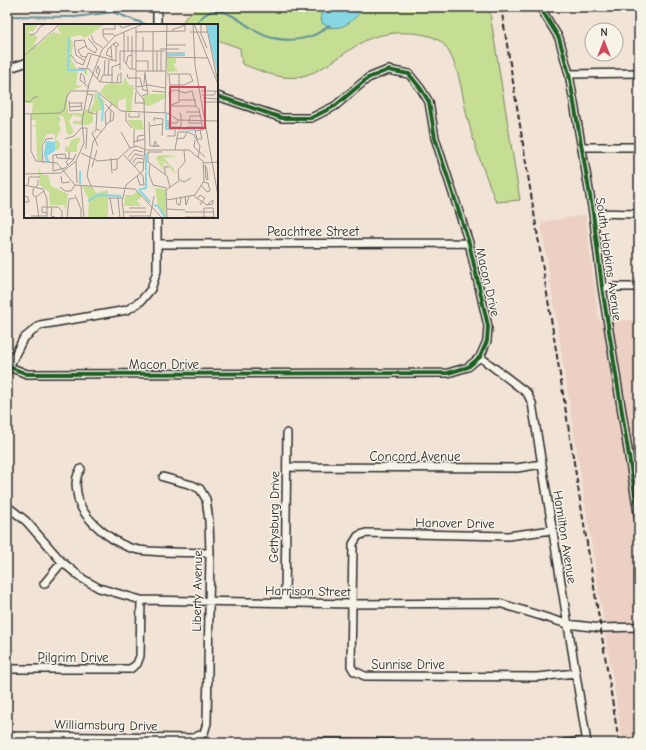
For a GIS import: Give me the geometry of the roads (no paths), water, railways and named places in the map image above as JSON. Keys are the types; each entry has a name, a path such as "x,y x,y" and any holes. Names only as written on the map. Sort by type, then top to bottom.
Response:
{"street":[{"path":"157,7 157,24"},
{"name":"South Hopkins Avenue","path":"540,7 559,38 569,74 593,214 602,287 639,520"},
{"path":"7,69 24,63"},
{"name":"Macon Drive","path":"8,368 27,374 448,373 468,367 480,357 487,341 488,326 469,243 435,138 429,102 410,74 388,70 368,78 336,106 311,118 282,118 218,96"},
{"path":"569,74 639,73"},
{"path":"582,147 639,147"},
{"path":"593,214 639,214"},
{"path":"8,368 23,339 40,325 127,310 142,301 150,289 157,271 157,218"},
{"name":"Peachtree Street","path":"157,244 469,243"},
{"path":"602,287 639,287"},
{"name":"Hamilton Avenue","path":"480,357 527,393 532,403 587,742"},
{"name":"Gettysburg Drive","path":"285,602 287,433"},
{"name":"Concord Avenue","path":"286,467 517,468 542,464"},
{"path":"81,469 77,474 76,484 78,500 83,511 95,526 115,540 138,550 210,552"},
{"name":"Liberty Avenue","path":"163,477 192,485 200,490 206,499 209,521 210,552 207,723 204,733"},
{"name":"Harrison Street","path":"7,506 26,521 62,562 83,579 99,588 141,600 352,604 499,603 567,624 601,628 639,627"},
{"name":"Hanover Drive","path":"358,536 366,534 508,536 552,530"},
{"name":"Sunrise Drive","path":"358,536 353,544 352,666 354,671 359,675 537,677 576,673"},
{"path":"44,584 62,562"},
{"name":"Pilgrim Drive","path":"7,669 130,669 137,664 140,656 141,600"},
{"name":"Williamsburg Drive","path":"7,736 89,740 194,738 204,733"},
{"path":"316,742 397,743"},
{"path":"564,743 587,742"}],"water":[{"path":"324,7 365,7 346,25 335,28 322,23 321,14"}],"waterway":[{"path":"196,24 207,13 213,11 224,12 230,14 266,36 291,40 308,37 323,30 329,25"},
{"path":"7,16 75,17 113,12 144,24"}],"railway":[{"path":"501,7 619,743"}]}
